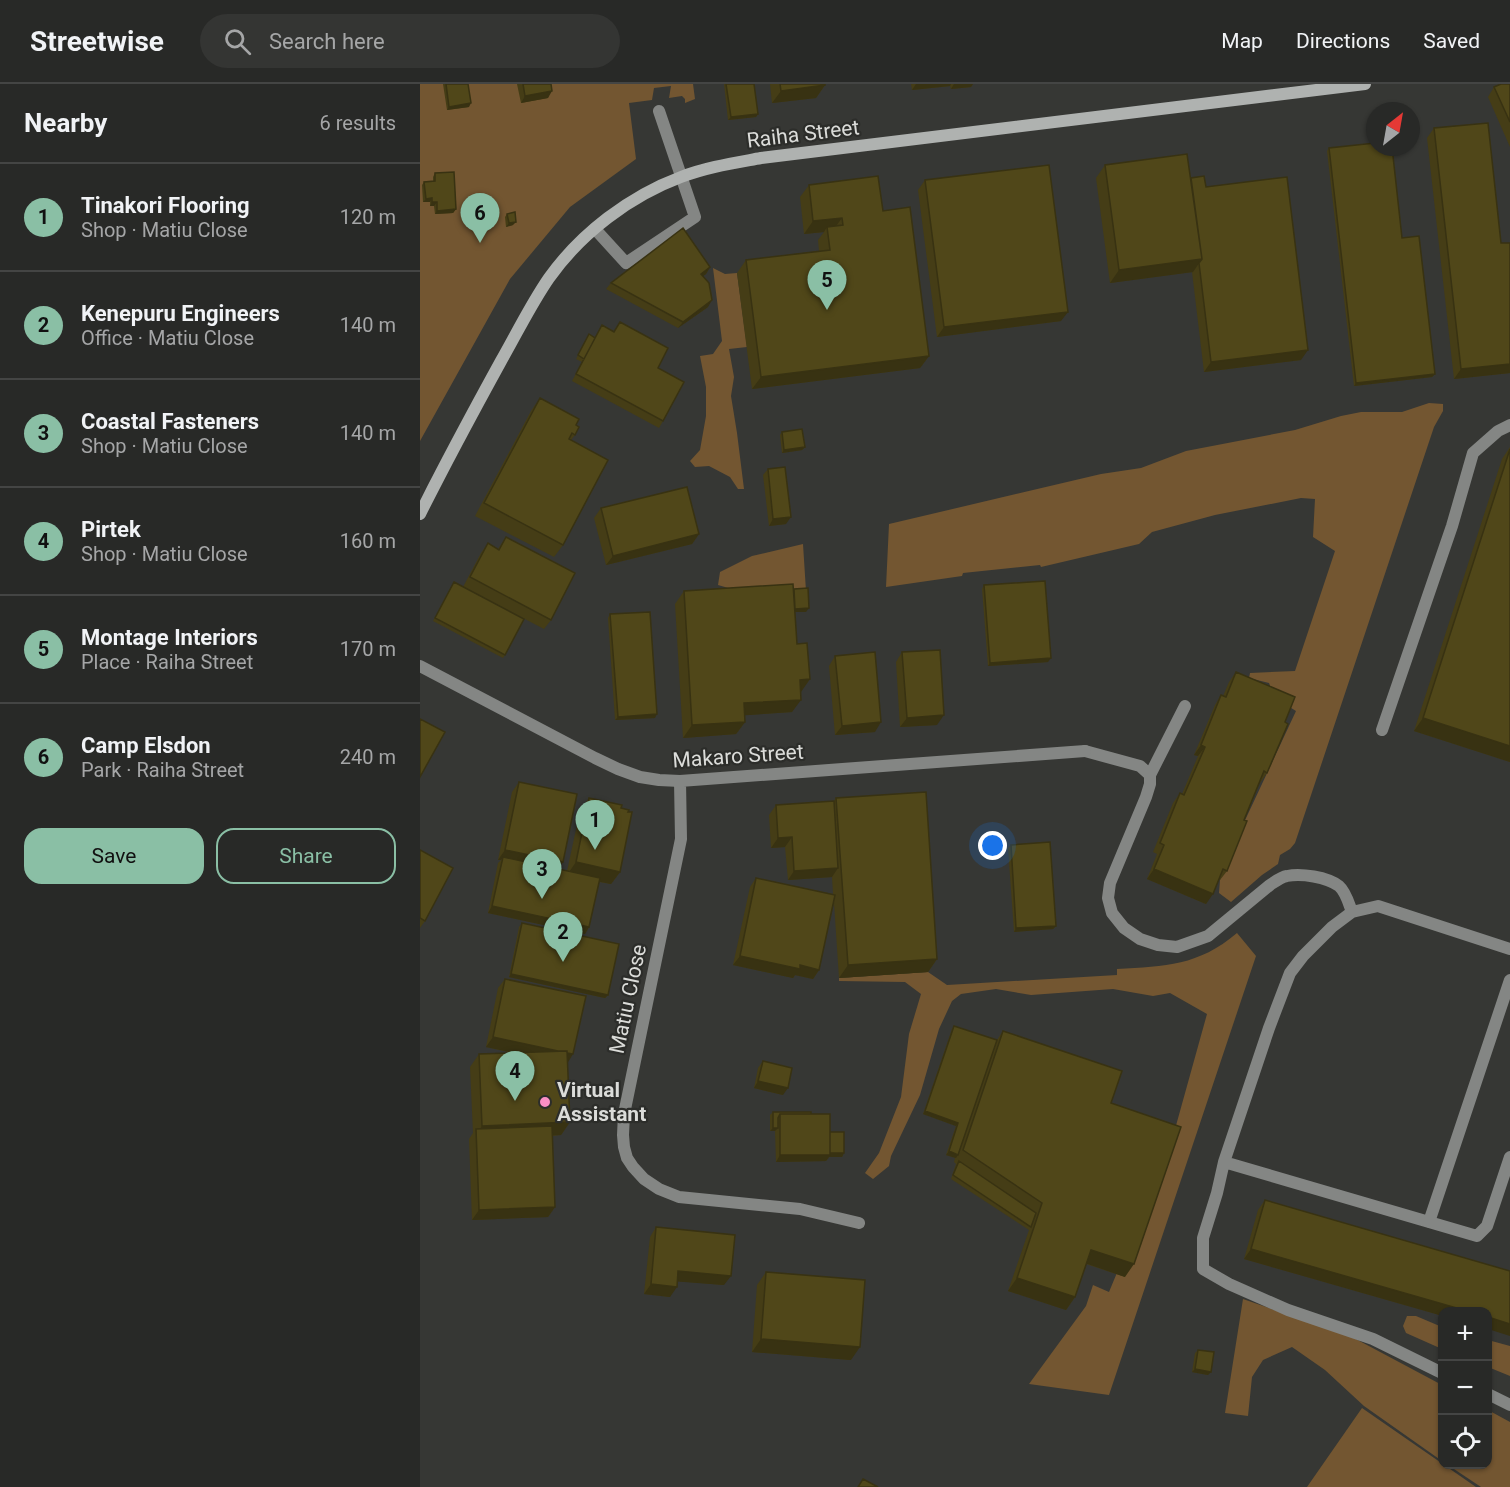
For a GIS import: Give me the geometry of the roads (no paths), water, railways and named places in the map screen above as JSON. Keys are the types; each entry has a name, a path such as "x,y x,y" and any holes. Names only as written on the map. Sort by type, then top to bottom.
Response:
{"main road":[{"name":"Raiha Street","path":"420,514 537,296 562,262 595,229 630,203 658,187 710,168 761,158 1365,84"}],"street":[{"path":"595,229 626,263 695,217 659,111"},
{"path":"1382,730 1452,526 1473,453 1497,431 1510,425"},
{"name":"Makaro Street","path":"420,666 618,769 640,777 659,780 680,781 1085,751 1140,766 1150,775"},
{"path":"1185,706 1150,775 1146,797 1110,883 1108,898 1112,913 1124,928 1140,939 1158,945 1177,946 1208,936 1270,885 1289,875 1315,877 1339,886 1352,912"},
{"name":"Matiu Close","path":"680,781 681,839 624,1114 623,1135 627,1158 644,1179 659,1189 679,1197 800,1209 859,1223"},
{"path":"1438,1371 1373,1340 1288,1310 1229,1284 1203,1269 1203,1238 1224,1162 1290,973 1303,956 1332,927 1352,912 1378,906 1510,949"},
{"path":"1430,1222 1510,980"},
{"path":"1224,1162 1477,1236 1487,1226 1510,1157"},
{"path":"1492,1396 1510,1405"}],"place":[{"name":"Camp Elsdon","path":"480,243"},
{"name":"Montage Interiors","path":"827,310"},
{"name":"Tinakori Flooring","path":"595,850"},
{"name":"Coastal Fasteners","path":"542,899"},
{"name":"Kenepuru Engineers","path":"563,962"},
{"name":"Pirtek","path":"515,1101"},
{"name":"Virtual Assistant","path":"545,1102"}]}
